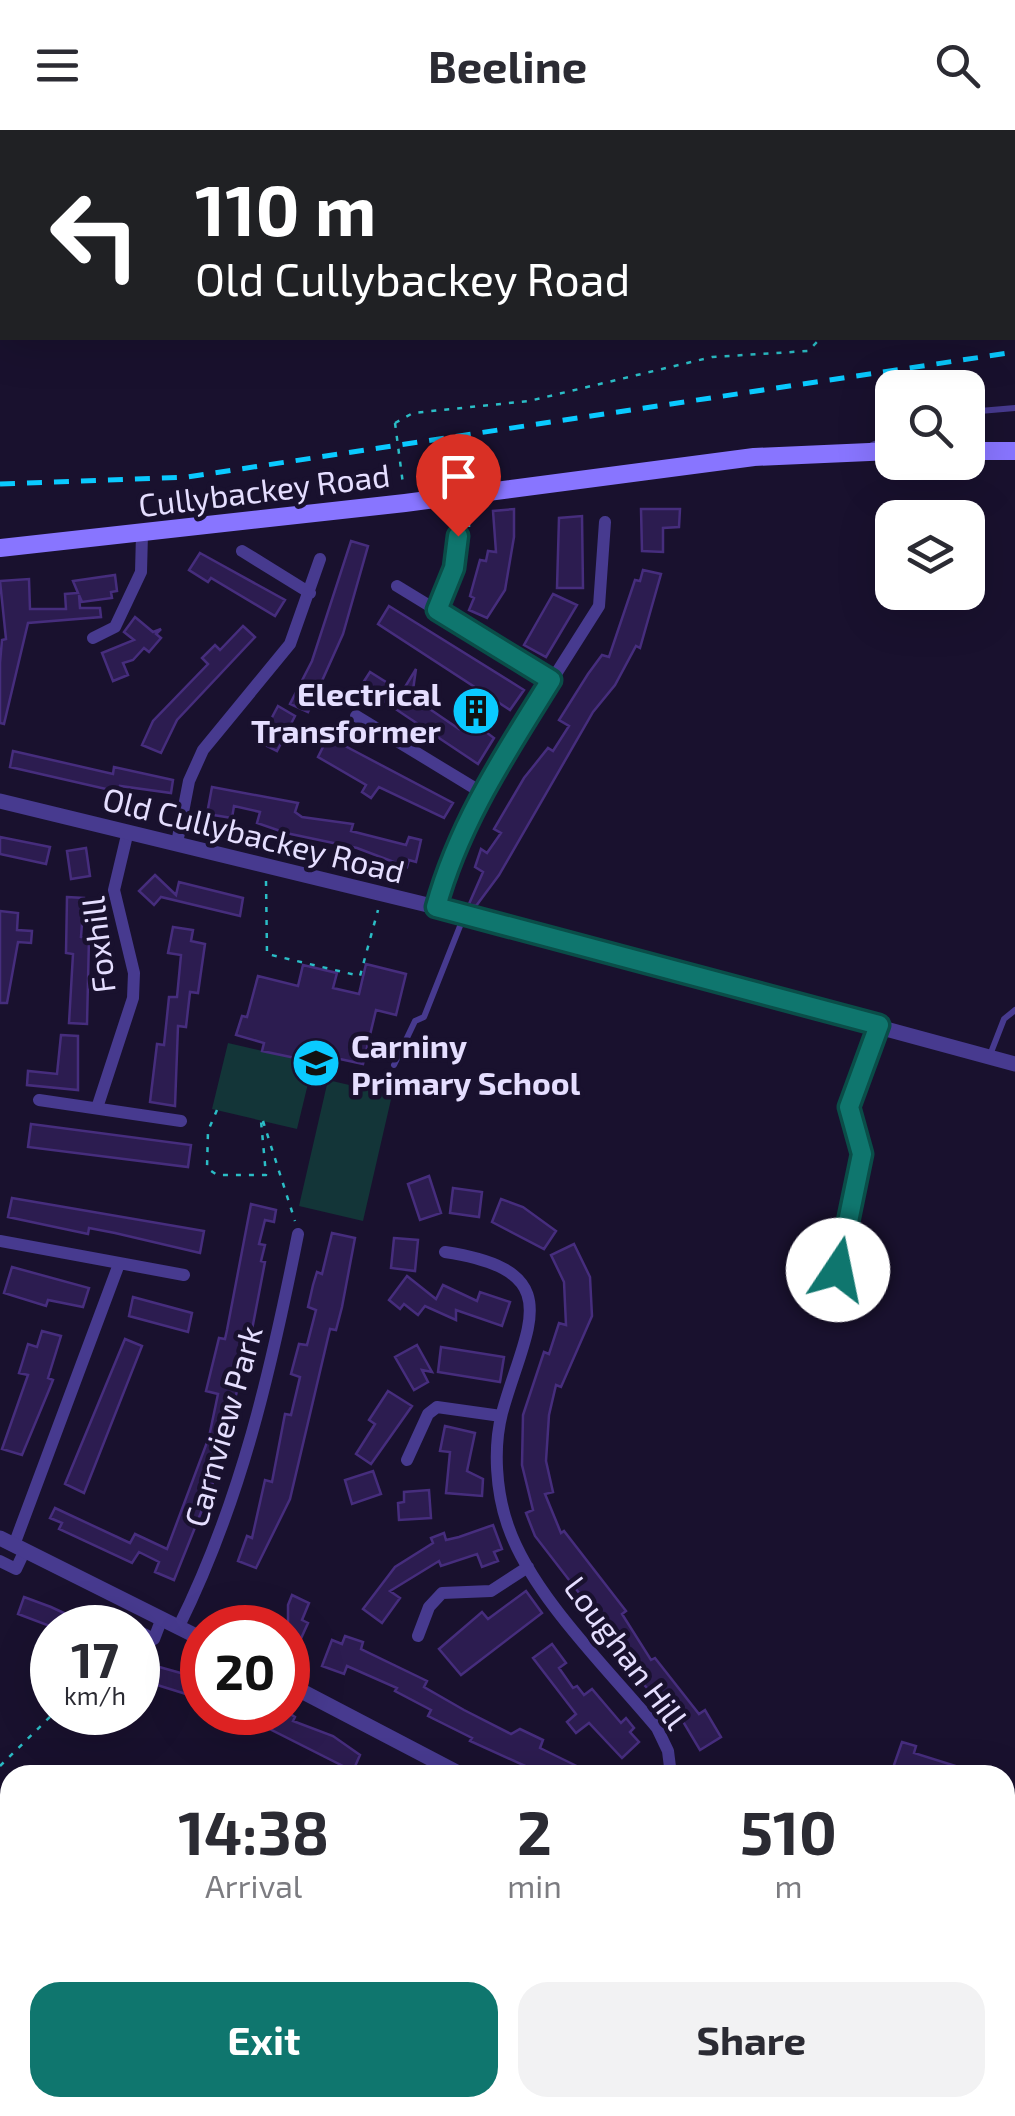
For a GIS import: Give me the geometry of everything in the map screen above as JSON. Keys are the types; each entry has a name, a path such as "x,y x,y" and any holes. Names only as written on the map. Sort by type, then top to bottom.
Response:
{"main road":[{"name":"Cullybackey Road","path":"0,548 142,534 754,457 875,450"},
{"path":"985,451 1015,451"}],"street":[{"path":"436,907 450,853 481,792 601,601 605,522"},
{"path":"92,638 115,628 141,572 142,534"},
{"path":"437,610 454,568 458,536"},
{"path":"242,552 310,593"},
{"path":"177,843 189,781 203,750 290,644 320,559"},
{"path":"398,586 551,680"},
{"path":"356,716 481,792"},
{"name":"Old Cullybackey Road","path":"0,801 436,907 1015,1064"},
{"name":"Foxhill","path":"98,1108 133,998 134,973 114,890 128,831"},
{"path":"39,1100 182,1121"},
{"name":"Carnview Park","path":"179,1626 210,1565 238,1487 272,1362 298,1234"},
{"path":"0,1241 184,1275"},
{"name":"Loughan Hill","path":"445,1252 497,1262 515,1276 527,1298 530,1323 502,1416 498,1454 502,1503 512,1537 528,1567 656,1728 668,1750 670,1765"},
{"path":"0,1561 16,1569 13,1544 119,1264"},
{"path":"407,1460 434,1409 448,1406 502,1416"},
{"path":"13,1544 179,1626"},
{"name":"Loughan Hill","path":"418,1636 429,1607 442,1592 491,1591 528,1567"},
{"path":"160,1623 162,1618"},
{"path":"310,1696 443,1765"}],"lane":[{"path":"985,411 1015,408"},
{"path":"856,450 875,443"},
{"path":"394,1064 416,1020 424,1017 464,915"},
{"path":"989,1056 1004,1020 1015,1010"},
{"path":"838,1270 862,1154 849,1107 879,1025"}],"path":[{"path":"404,484 395,423 413,413 529,401 712,357 808,351 819,340"},
{"path":"458,536 469,530 471,494"},
{"path":"269,865 268,954 360,976 382,894"},
{"path":"218,1110 205,1146 209,1171 217,1176 266,1175 260,1132 261,1120 266,1122 298,1234"},
{"path":"1,1765 32,1735"}],"green space":[{"path":"228,1043 313,1063 297,1129 212,1109"},
{"path":"328,1080 392,1095 363,1221 299,1206"}],"building":[{"path":"514,509 514,537 505,590 487,618 469,610 474,598 470,596 480,560 486,561 488,551 496,552 493,511"},
{"path":"641,509 680,509 679,527 663,528 663,552 642,551"},
{"path":"582,516 583,588 557,588 559,518"},
{"path":"351,541 368,546 343,634 308,712 290,704 312,661"},
{"path":"200,553 285,600 275,616 211,578 208,582 189,570"},
{"path":"643,570 661,574 640,648 636,646 615,685 593,712 499,875 476,906 469,904 483,872 475,867 481,849 487,853 501,833 494,829 524,778 548,748 553,751 569,726 559,720 602,655 609,657 635,580 640,581"},
{"path":"115,575 117,591 111,592 112,598 82,602 79,595 80,608 100,608 101,617 28,623 4,724 0,723 0,663 2,640 6,639 0,581 29,579 30,609 66,609 65,594 78,593 73,581"},
{"path":"553,594 577,605 546,657 524,645"},
{"path":"389,606 524,690 510,710 378,624"},
{"path":"135,617 153,632 161,629 156,634 161,638 149,652 144,648 133,660 123,663 128,675 113,681 102,653 134,640 124,632"},
{"path":"243,626 255,637 177,720 161,753 142,745 153,721 208,664 202,658 215,645 220,650"},
{"path":"416,669 412,697 459,729 467,718 494,738 478,764 361,686 370,672 402,692"},
{"path":"278,706 295,716 277,751 259,742"},
{"path":"328,737 453,803 444,818 379,787 371,798 362,792 366,785 318,757"},
{"path":"13,751 113,774 114,767 173,780 171,793 120,786 119,792 10,767"},
{"path":"212,787 298,803 295,812 302,817 353,824 351,831 406,845 409,837 421,840 416,862 409,860 407,867 357,848 286,833 257,823 260,812 234,806 232,818 207,814"},
{"path":"0,837 50,847 46,864 0,854"},
{"path":"86,848 90,876 71,879 67,851"},
{"path":"155,875 176,895 179,882 243,898 240,916 161,897 154,905 139,891"},
{"path":"67,897 84,898 81,937 89,938 87,1024 69,1023 73,954 66,953"},
{"path":"0,911 18,913 17,930 32,931 31,943 18,942 7,1003 0,1003"},
{"path":"173,927 193,930 191,941 205,944 198,993 190,992 186,1027 178,1026 175,1106 150,1102 157,1044 164,1045 169,997 177,997 181,955 168,953"},
{"name":"Carniny Primary School","path":"366,964 406,974 396,1015 376,1010 363,1064 326,1056 324,1064 262,1051 264,1043 236,1035 242,1016 247,1017 258,976 298,986 303,965 337,973 333,988 359,994"},
{"path":"61,1035 78,1036 78,1090 27,1085 28,1071 57,1074"},
{"path":"31,1124 191,1145 188,1167 28,1147"},
{"path":"429,1176 441,1213 420,1220 408,1184"},
{"path":"453,1188 482,1192 479,1217 450,1213"},
{"path":"12,1198 204,1231 200,1253 89,1228 88,1234 8,1217"},
{"path":"501,1199 523,1207 556,1231 544,1249 492,1222"},
{"path":"251,1204 276,1210 274,1222 265,1220 259,1244 265,1245 261,1261 265,1262 251,1335 216,1475 174,1580 155,1572 159,1562 139,1552 132,1563 59,1529 62,1523 50,1518 55,1508 130,1543 135,1534 167,1549 209,1437 218,1394 206,1391 219,1338 225,1339"},
{"path":"332,1233 355,1238 342,1307 336,1330 330,1329 290,1499 256,1568 238,1561 247,1536 252,1538 265,1480 272,1482 285,1414 291,1415 300,1377 291,1374 299,1344 307,1345 316,1310 308,1307 317,1272 322,1274"},
{"path":"394,1238 418,1240 415,1271 391,1268"},
{"path":"574,1244 590,1277 592,1316 561,1387 556,1385 549,1415 546,1461 553,1492 545,1494 561,1533 564,1531 626,1611 622,1614 651,1660 655,1658 699,1714 705,1710 721,1737 700,1750 681,1718 677,1721 628,1667 613,1644 617,1642 535,1536 526,1513 533,1510 522,1465 523,1415 544,1352 549,1354 559,1323 566,1325 564,1282 551,1255"},
{"path":"12,1267 89,1288 83,1307 48,1300 46,1306 4,1293"},
{"path":"407,1276 436,1299 443,1285 477,1301 480,1292 510,1302 502,1326 456,1310 456,1320 425,1306 418,1315 404,1304 400,1309 389,1300"},
{"path":"133,1297 192,1313 188,1332 129,1316"},
{"path":"42,1331 61,1336 48,1378 53,1380 22,1455 2,1449 28,1375 19,1373 28,1344 37,1347"},
{"path":"125,1339 142,1346 84,1493 65,1484"},
{"path":"417,1345 432,1372 422,1370 428,1382 414,1390 395,1357"},
{"path":"441,1347 504,1357 500,1382 438,1372"},
{"path":"388,1391 412,1406 371,1464 356,1454 375,1424 369,1420"},
{"path":"445,1426 475,1433 467,1471 483,1479 482,1496 446,1493 450,1452 440,1451"},
{"path":"373,1471 381,1494 352,1504 345,1480"},
{"path":"429,1490 431,1518 399,1520 398,1503 404,1502 404,1492"},
{"path":"493,1525 502,1549 494,1552 498,1561 482,1567 477,1554 441,1566 439,1561 390,1591 400,1598 382,1623 363,1609 395,1567 433,1543 431,1538 444,1533 446,1540"},
{"path":"526,1591 542,1613 461,1675 439,1649 482,1612 488,1619"},
{"path":"292,1595 309,1603 308,1605 288,1605"},
{"path":"24,1597 46,1605 30,1605 30,1619 18,1614"},
{"path":"345,1636 363,1642 361,1649 427,1681 424,1687 511,1734 520,1729 543,1740 540,1748 575,1765 523,1765 428,1716 431,1710 395,1691 397,1688 347,1666 344,1674 322,1666 332,1640 342,1644"},
{"path":"552,1644 566,1663 559,1668 573,1688 577,1686 584,1695 592,1689 621,1723 626,1718 634,1728 630,1732 639,1742 622,1758 589,1723 576,1733 567,1722 576,1714 533,1658"},
{"path":"160,1667 180,1673 180,1692 160,1686"},
{"path":"310,1727 333,1736 360,1755 356,1765 341,1765 282,1735 310,1735"},
{"path":"902,1742 916,1746 914,1753 952,1765 894,1765"}],"railway":[{"path":"0,484 187,477 1015,352"}],"place":[{"name":"Electrical Transformer","path":"476,711"},
{"name":"Carniny Primary School","path":"316,1063"}],"route":[{"path":"458,536 454,568 437,610 551,680 481,792 450,853 436,907 879,1025 849,1107 862,1154 838,1270"}]}
